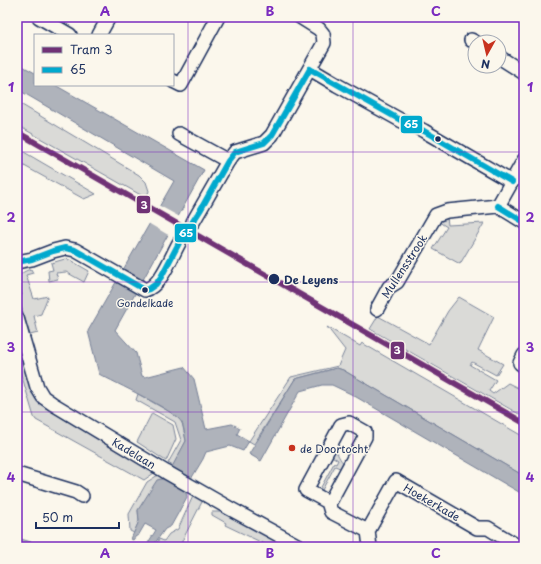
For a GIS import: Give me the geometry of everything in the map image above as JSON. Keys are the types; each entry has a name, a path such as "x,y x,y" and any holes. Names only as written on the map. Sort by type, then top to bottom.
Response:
{"street":[{"path":"39,17 68,34"},
{"path":"100,34 109,17"},
{"path":"174,82 181,85 218,17"},
{"path":"193,222 228,161 235,152 264,143 272,135 324,43 323,34 319,29 300,17"},
{"path":"507,62 524,73"},
{"path":"310,69 402,122 407,122 512,182"},
{"path":"180,134 228,161"},
{"path":"524,160 498,206 524,222"},
{"name":"Mullensstrook","path":"376,309 389,287 397,282 436,215 446,211 498,206"},
{"path":"17,262 32,259 53,250 65,248 75,250 145,290 156,284 179,243"},
{"name":"Kadelaan","path":"18,325 37,388 43,397 229,508 300,547"},
{"path":"524,355 520,363 524,366"},
{"path":"328,502 331,500 365,437 365,432 349,423 341,425 306,490 328,502 331,512 368,531 370,547"},
{"path":"17,474 76,492 82,496"},
{"name":"Hoekerkade","path":"368,531 396,481 477,528 488,528 519,547"}],"shaded area":[{"path":"17,63 34,72 34,86 57,86 204,170 115,330 136,353 142,376 145,377 184,367 194,379 206,429 232,424 240,428 237,434 249,441 243,451 230,446 206,452 185,489 187,497 171,526 165,529 152,547 149,547 150,544 148,543 156,530 145,524 138,536 136,536 133,540 131,539 139,521 138,510 157,480 166,478 186,441 183,425 178,418 169,411 99,374 88,331 174,181 17,89"},
{"path":"17,102 139,175 146,182 149,191 146,198 17,125"},
{"path":"17,148 96,194 84,199 17,162"},
{"path":"447,217 448,225 484,223 460,264 433,249 447,227 439,222 441,218"},
{"path":"65,259 70,260 89,271 84,282 66,272 56,273 58,279 49,281 48,271 53,270 51,263"},
{"path":"31,269 33,273 26,275 34,299 48,296 41,314 34,316 38,333 30,335 18,296 22,295 19,282 20,275"},
{"path":"459,297 494,317 478,350 503,364 496,375 472,362 470,365 496,380 489,391 493,394 508,383 518,388 522,383 524,384 524,417 370,329 378,316 429,344 448,311"},
{"path":"327,327 360,346 362,343 524,437 524,476 343,370 337,368 295,379 254,444 249,441 291,377 338,366 345,350"},
{"path":"19,345 38,401 44,407 154,473 144,480 36,420 17,360 17,346"},
{"path":"337,368 343,370 524,476 524,495 351,394 332,385 322,385 300,391 261,461 249,454 295,379"},
{"path":"138,394 177,416 182,422 186,441 173,466 168,463 181,440 175,422 136,400"},
{"path":"152,413 173,425 176,439 166,461 137,442"},
{"path":"334,448 341,461 345,464 342,469 335,466 321,492 319,491 334,463 336,464 338,460 330,455"},
{"path":"158,475 166,478 138,510 139,521 134,533 130,531 129,514 147,482"},
{"path":"194,494 203,500 179,547 155,547 159,539 164,541 169,534 178,529"},
{"path":"212,512 226,512 287,547 271,547 225,525 226,523 212,515"},
{"path":"17,538 49,547 17,547"}],"pier":[{"path":"158,205 180,217 170,236 148,223"}],"tunnel":[{"path":"179,243 193,222"}],"tram line":[{"name":"3","path":"17,132 524,423"}],"transit line":[{"name":"65","path":"310,69 402,121 424,131 512,182"},
{"name":"65","path":"17,262 32,259 65,248 75,250 145,290 149,289 156,284 161,277 179,243 201,209 228,161 235,152 264,143 272,135 310,69"},
{"name":"65","path":"498,206 524,222"}],"place":[{"name":"De Leyens","path":"274,279"},
{"name":"Gondelkade","path":"145,290"},
{"name":"de Doortocht","path":"292,448"}]}
